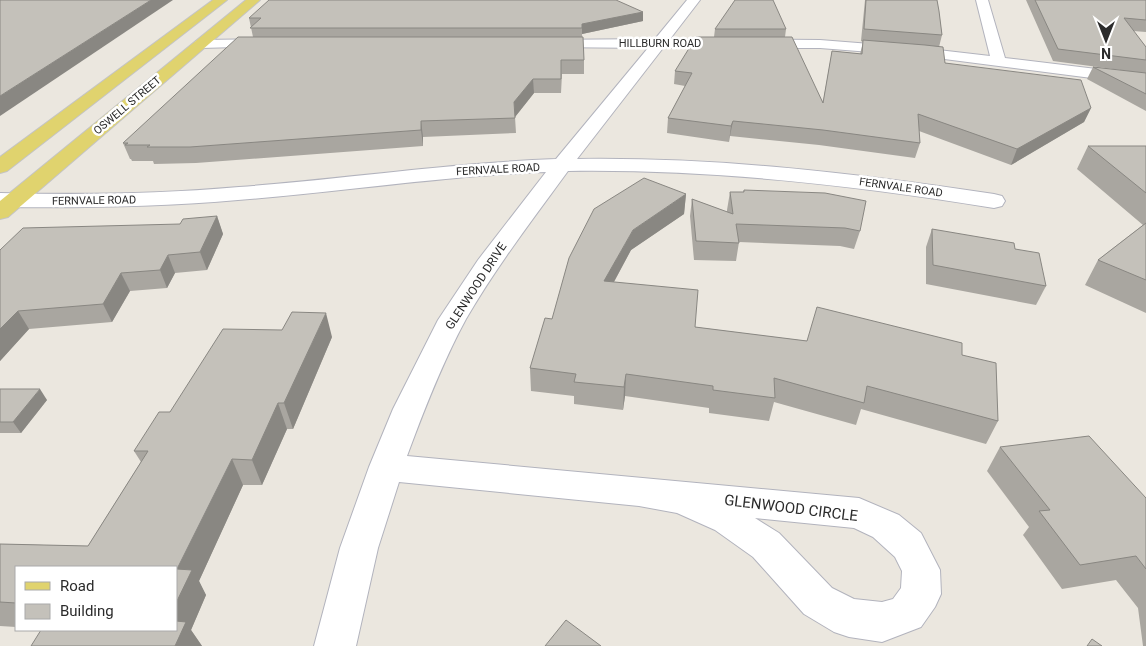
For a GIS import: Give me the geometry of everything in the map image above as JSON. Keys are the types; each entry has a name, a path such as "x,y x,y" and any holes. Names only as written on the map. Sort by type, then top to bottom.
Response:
{"main road":[{"name":"OSWELL STREET","path":"0,168 221,0"},
{"name":"OSWELL STREET","path":"4,204 254,0"}],"street":[{"name":"GLENWOOD DRIVE","path":"335,646 359,548 386,467 409,409 452,320 487,266 562,165 694,0"},
{"path":"982,0 999,62"},
{"path":"201,44 281,43"},
{"name":"HILLBURN ROAD","path":"530,43 820,44 921,52 1146,80"},
{"name":"FERNVALE ROAD","path":"4,204 179,198 271,191 407,175 562,165 666,165 744,169 897,186 994,201"},
{"name":"GLENWOOD CIRCLE","path":"386,467 859,513 886,526 908,545 920,570 921,594 906,614 882,622 849,618 818,601 766,545 728,519 682,499 640,492"}],"building":[{"path":"0,0 151,0 0,96"},
{"path":"269,0 616,0 643,12 582,24 582,28 250,28 261,18 249,18"},
{"path":"735,0 773,0 786,29 715,29"},
{"path":"866,0 937,0 942,35 864,29"},
{"path":"1035,0 1146,0 1146,20 1124,18 1146,47 1146,60 1058,49"},
{"path":"238,37 583,37 584,60 561,60 561,79 533,79 514,102 515,118 421,121 421,130 190,147 147,147 150,145 125,145 128,143 123,143"},
{"path":"696,37 792,37 823,103 832,51 862,54 863,40 943,47 945,63 1081,80 1091,108 1017,149 918,114 920,143 823,130 733,121 731,126 668,118 692,73 675,71"},
{"path":"1093,67 1146,73 1146,94"},
{"path":"1088,146 1146,146 1146,193"},
{"path":"644,178 686,194 633,230 604,281 698,290 695,327 807,341 817,307 962,343 962,355 996,363 998,421 867,386 864,403 774,378 775,398 713,390 713,386 626,374 624,387 574,382 576,374 530,368 545,318 552,319 569,258 594,209"},
{"path":"744,190 825,193 866,201 860,231 845,228 736,224 739,243 696,241 692,199 733,214 730,192 744,192"},
{"path":"217,216 200,252 168,255 160,270 121,273 103,304 18,311 0,329 0,250 23,228 180,224 183,219"},
{"path":"1146,223 1146,280 1098,260"},
{"path":"932,229 1014,243 1015,249 1039,253 1046,286 933,265"},
{"path":"292,312 326,313 284,403 278,403 252,460 232,459 178,567 15,566 15,603 0,602 0,544 88,546 148,451 134,451 159,412 170,412 223,329 282,330"},
{"path":"0,389 40,389 13,422 0,422"},
{"path":"1089,436 1146,498 1146,569 1136,556 1080,565 1039,511 1050,510 1000,447"},
{"path":"178,569 192,570 178,599"},
{"path":"566,620 601,646 545,646"},
{"path":"178,621 186,622 175,646 31,646 40,631 178,631"},
{"path":"1092,639 1102,646 1087,646"}]}
